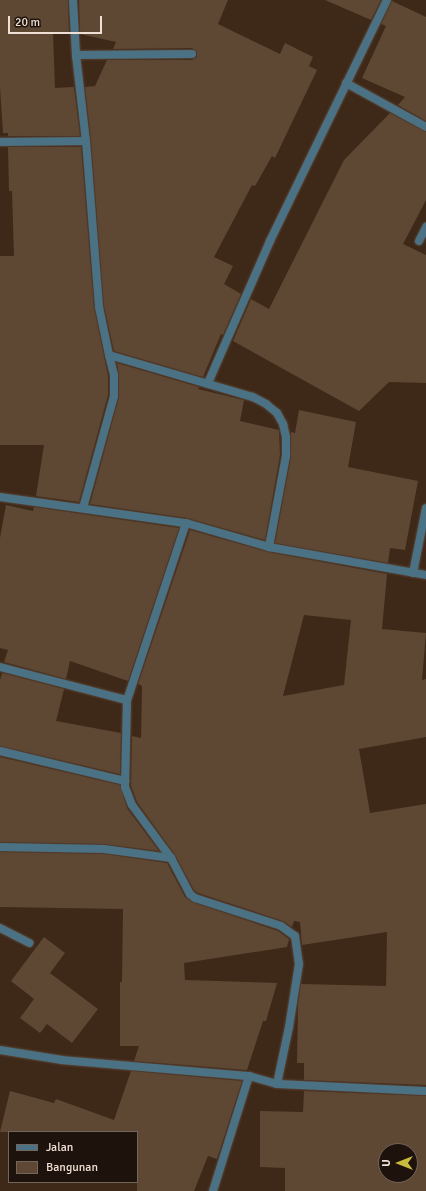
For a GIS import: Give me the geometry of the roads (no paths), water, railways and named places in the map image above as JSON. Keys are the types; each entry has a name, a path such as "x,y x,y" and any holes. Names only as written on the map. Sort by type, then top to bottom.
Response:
{"street":[{"path":"73,0 76,55 86,141 99,307 114,375 114,396 83,508"},
{"path":"208,383 270,241 387,0"},
{"path":"76,55 192,54"},
{"path":"346,83 426,127"},
{"path":"0,142 86,141"},
{"path":"419,241 426,227"},
{"path":"109,355 253,396 266,404 276,413 283,424 286,437 286,456 269,547"},
{"path":"0,497 186,523 269,547 426,575"},
{"path":"413,573 426,508"},
{"path":"186,523 127,700 125,781 128,797 132,805 171,858 186,890 195,898 281,926 295,936 299,951 299,964 290,1027 276,1084"},
{"path":"0,667 127,700"},
{"path":"0,751 125,781"},
{"path":"0,847 104,849 171,858"},
{"path":"0,928 29,943"},
{"path":"0,1050 62,1060 249,1076 276,1084 426,1091"},
{"path":"213,1191 249,1076"}]}
